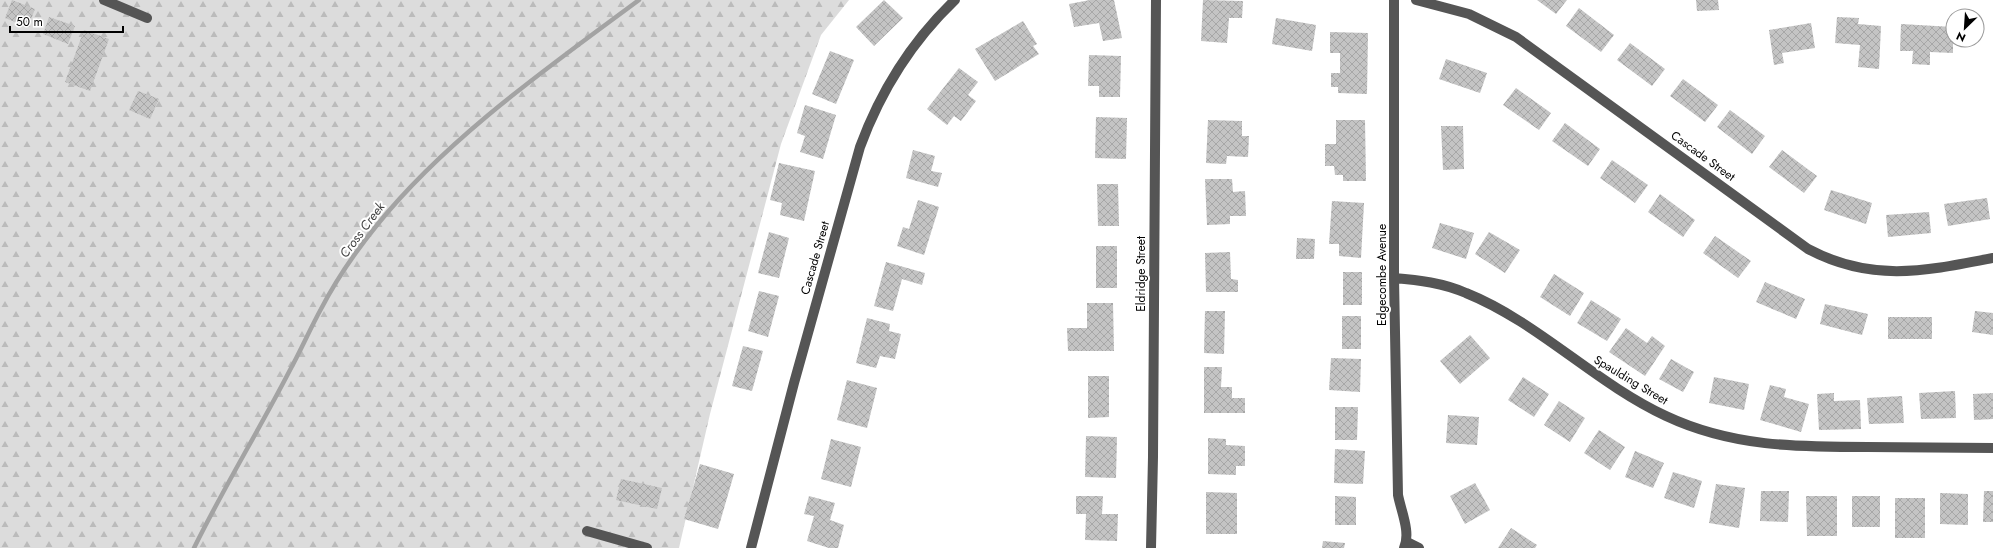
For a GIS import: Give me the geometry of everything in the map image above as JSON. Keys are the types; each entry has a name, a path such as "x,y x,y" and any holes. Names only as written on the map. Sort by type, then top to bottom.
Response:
{"street":[{"path":"104,0 147,18"},
{"name":"Cascade Street","path":"751,548 794,383 860,147 872,116 901,62 920,37 955,0"},
{"name":"Eldridge Street","path":"1151,548 1156,0"},
{"name":"Edgecombe Avenue","path":"1394,0 1394,278 1398,495 1406,525 1405,545"},
{"name":"Cascade Street","path":"1416,0 1469,14 1516,37 1808,249 1817,254 1836,262 1866,269 1908,272 1928,270 1993,258"},
{"name":"Spaulding Street","path":"1394,278 1437,283 1466,293 1494,306 1630,397 1666,416 1724,437 1755,443 1796,447 1993,448"},
{"path":"587,531 647,548"},
{"path":"1405,545 1419,548"}],"green space":[{"path":"0,0 849,0 821,35 781,144 710,414 679,548 0,548"}],"building":[{"path":"12,0 35,9 28,27 5,18"},
{"path":"884,0 903,18 874,46 856,27"},
{"path":"1090,0 1114,0 1122,38 1103,41 1099,23 1074,27 1069,4"},
{"path":"1203,0 1243,1 1242,18 1229,18 1227,43 1201,41"},
{"path":"1537,0 1567,0 1556,14"},
{"path":"1696,0 1718,0 1719,10 1697,11"},
{"path":"1579,8 1614,35 1601,52 1566,26"},
{"path":"49,17 75,26 68,44 43,34"},
{"path":"1837,17 1859,18 1858,24 1881,26 1879,69 1858,67 1860,45 1835,43"},
{"path":"1276,18 1316,25 1312,51 1272,44"},
{"path":"1023,21 1037,44 1033,46 1039,54 995,81 975,49"},
{"path":"1811,23 1815,48 1782,53 1784,63 1774,65 1769,30"},
{"path":"1901,24 1945,27 1945,48 1953,48 1953,53 1930,52 1930,65 1912,64 1913,51 1900,51"},
{"path":"84,30 109,39 90,91 65,82"},
{"path":"1330,32 1368,33 1367,94 1338,93 1338,87 1331,87 1331,73 1340,73 1340,53 1330,53"},
{"path":"1630,43 1665,69 1652,86 1617,60"},
{"path":"830,51 854,60 836,104 812,94"},
{"path":"1089,55 1121,56 1120,97 1099,97 1099,86 1088,86"},
{"path":"1446,59 1487,73 1480,93 1439,79"},
{"path":"959,68 978,82 968,95 976,101 961,121 954,116 947,125 927,109"},
{"path":"1683,79 1718,105 1705,122 1670,96"},
{"path":"1516,88 1551,113 1539,130 1503,105"},
{"path":"138,91 159,99 150,119 129,110"},
{"path":"805,105 836,115 823,159 800,152 805,136 797,133"},
{"path":"1730,110 1765,136 1752,154 1717,127"},
{"path":"1096,117 1127,118 1126,159 1095,158"},
{"path":"1208,120 1242,121 1242,136 1249,136 1248,157 1227,156 1226,164 1206,163"},
{"path":"1336,120 1365,120 1366,181 1343,181 1343,175 1335,175 1334,166 1325,166 1325,144 1336,144"},
{"path":"1565,123 1600,149 1588,166 1552,141"},
{"path":"1441,126 1463,126 1464,169 1443,170"},
{"path":"913,150 935,156 931,171 942,173 938,187 906,178"},
{"path":"1782,150 1817,176 1804,193 1769,167"},
{"path":"1612,160 1648,185 1635,203 1600,178"},
{"path":"779,163 815,171 804,221 780,215 782,203 770,200"},
{"path":"1205,179 1232,179 1233,192 1245,191 1246,216 1230,216 1230,224 1207,225"},
{"path":"1097,184 1118,184 1119,226 1098,226"},
{"path":"1831,190 1872,203 1866,224 1824,210"},
{"path":"1660,194 1695,220 1683,237 1648,212"},
{"path":"1987,198 1990,219 1948,226 1944,204"},
{"path":"918,200 939,207 924,255 897,246 903,227 909,229"},
{"path":"1332,201 1364,203 1361,258 1339,256 1339,244 1329,244"},
{"path":"1929,212 1931,233 1888,237 1886,215"},
{"path":"1440,223 1474,233 1466,259 1432,248"},
{"path":"769,232 789,238 779,278 758,273"},
{"path":"1489,232 1520,250 1505,273 1475,254"},
{"path":"1715,236 1751,261 1738,278 1703,253"},
{"path":"1297,238 1315,239 1314,259 1296,259"},
{"path":"1096,246 1117,246 1117,288 1096,288"},
{"path":"1230,252 1231,279 1238,280 1238,292 1206,292 1205,253"},
{"path":"886,262 925,273 922,285 902,279 893,311 874,306"},
{"path":"1343,272 1362,272 1362,305 1343,305"},
{"path":"1554,274 1584,293 1570,316 1540,297"},
{"path":"1765,282 1805,299 1796,319 1756,302"},
{"path":"759,291 779,296 768,337 748,331"},
{"path":"1591,300 1621,319 1607,341 1577,323"},
{"path":"1087,303 1113,303 1114,351 1068,351 1067,328 1087,328"},
{"path":"1825,304 1868,314 1862,335 1820,324"},
{"path":"1205,311 1225,311 1224,354 1204,353"},
{"path":"1975,311 1993,313 1993,335 1972,332"},
{"path":"1342,316 1361,316 1361,349 1342,349"},
{"path":"1888,317 1932,317 1932,339 1888,339"},
{"path":"867,318 890,324 889,331 901,334 895,359 880,356 876,368 856,363"},
{"path":"1626,328 1647,343 1652,336 1665,346 1645,376 1609,352"},
{"path":"1470,335 1490,358 1460,384 1440,361"},
{"path":"743,346 763,351 752,391 732,386"},
{"path":"1331,358 1361,359 1360,392 1329,390"},
{"path":"1671,359 1694,372 1683,392 1659,379"},
{"path":"1204,367 1222,367 1221,387 1232,387 1232,398 1245,398 1245,413 1204,413"},
{"path":"1088,376 1109,376 1109,417 1088,418"},
{"path":"1523,377 1549,394 1534,417 1508,400"},
{"path":"1714,377 1749,384 1744,410 1709,403"},
{"path":"847,380 877,388 867,428 837,420"},
{"path":"1770,385 1786,389 1784,397 1809,404 1801,432 1760,420"},
{"path":"1955,391 1956,418 1921,419 1919,393"},
{"path":"1834,393 1834,401 1860,400 1861,429 1819,430 1817,394"},
{"path":"1993,393 1993,419 1974,420 1973,394"},
{"path":"1902,396 1904,423 1869,424 1867,398"},
{"path":"1559,401 1585,418 1570,442 1544,425"},
{"path":"1335,407 1358,407 1357,440 1335,440"},
{"path":"1448,415 1479,417 1477,445 1446,443"},
{"path":"1599,430 1625,447 1610,470 1584,453"},
{"path":"1086,436 1117,437 1116,478 1085,477"},
{"path":"1208,438 1226,439 1226,445 1245,446 1245,466 1236,466 1236,475 1208,474"},
{"path":"831,439 861,447 851,487 821,479"},
{"path":"1335,449 1365,451 1363,484 1334,483"},
{"path":"1635,451 1664,463 1653,488 1625,477"},
{"path":"700,464 734,474 718,529 684,519"},
{"path":"1673,472 1702,481 1694,508 1664,498"},
{"path":"621,479 662,488 657,509 616,500"},
{"path":"1475,483 1490,510 1465,524 1450,496"},
{"path":"1716,484 1745,488 1739,528 1709,523"},
{"path":"1761,491 1789,491 1788,522 1760,521"},
{"path":"1984,491 1993,491 1993,522 1983,522"},
{"path":"1206,492 1237,493 1237,534 1206,534"},
{"path":"1940,493 1968,494 1968,525 1940,524"},
{"path":"809,496 835,503 830,520 844,525 838,548 829,548 807,541 814,516 804,514"},
{"path":"1076,496 1103,496 1102,514 1118,514 1117,541 1085,540 1086,514 1076,514"},
{"path":"1335,496 1356,497 1356,525 1335,525"},
{"path":"1806,496 1837,496 1837,536 1807,536"},
{"path":"1852,496 1880,496 1880,527 1852,527"},
{"path":"1895,498 1925,498 1925,538 1895,538"},
{"path":"1511,528 1537,545 1535,548 1498,548"},
{"path":"1323,541 1345,543 1344,548 1322,548"}],"waterway":[{"name":"Cross Creek","path":"194,548 333,287 377,225 435,162 467,133 535,77 639,0"}]}
